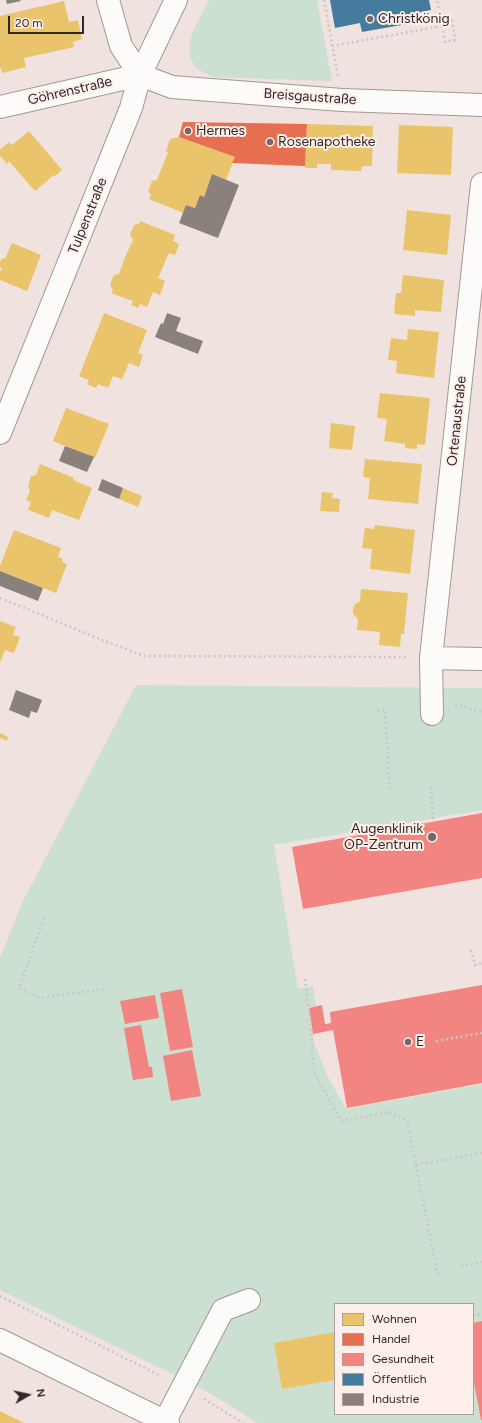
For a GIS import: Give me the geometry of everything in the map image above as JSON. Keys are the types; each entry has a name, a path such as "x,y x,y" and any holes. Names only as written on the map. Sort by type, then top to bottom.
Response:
{"street":[{"path":"108,0 121,46 140,75"},
{"name":"Tulpenstraße","path":"0,433 132,108 140,75 176,0"},
{"name":"Breisgaustraße","path":"140,75 172,87 342,100 482,105"},
{"name":"Göhrenstraße","path":"0,107 140,75"},
{"name":"Ortenaustraße","path":"432,714 431,658 482,184"},
{"path":"431,658 482,659"},
{"path":"0,1340 167,1422 183,1387 223,1310 249,1300"}],"path":[{"path":"324,0 342,100"},
{"path":"437,0 445,42 456,40 452,19"},
{"path":"332,46 442,26"},
{"path":"0,598 145,656 431,658"},
{"path":"452,704 482,712"},
{"path":"377,711 386,710 390,792"},
{"path":"431,787 433,822"},
{"path":"44,918 18,988 40,998 104,990"},
{"path":"471,950 475,965 482,963"},
{"path":"305,980 314,1048 311,1050 315,1074 341,1121 390,1112 407,1120 438,1276"},
{"path":"436,1041 482,1033"},
{"path":"416,1165 482,1153"},
{"path":"461,1266 482,1262"},
{"path":"0,1296 183,1387 243,1423"}],"green space":[{"path":"209,0 317,0 332,81 212,77 196,68 191,59 189,48 192,33"},
{"path":"136,685 482,688 482,810 274,845 298,989 313,986 316,1006 308,1008 314,1043 328,1077 346,1109 482,1084 482,1423 258,1423 201,1388 0,1290 0,958 22,903"}],"building: Wohnen":[{"path":"64,1 69,22 78,20 82,39 73,42 74,47 24,58 26,67 2,73 0,66 0,16"},
{"path":"307,124 373,126 372,166 362,166 361,171 331,170 331,164 317,164 317,168 305,168"},
{"path":"399,125 453,127 451,175 397,173"},
{"path":"29,131 62,170 35,191 9,161 7,164 0,156 0,150 9,142 12,145"},
{"path":"179,137 235,157 226,180 212,174 204,197 200,195 195,208 186,205 184,213 149,199 151,195 148,191 152,181 157,180 168,152 166,151 170,139"},
{"path":"407,210 451,215 447,255 403,250"},
{"path":"140,221 175,235 173,241 179,244 175,255 169,253 158,278 165,281 160,295 153,292 147,307 140,304 138,308 131,305 133,301 111,293 113,290 110,285 114,275 119,274 133,240 130,235 134,225 139,224"},
{"path":"12,243 41,255 27,291 0,280 0,272 2,268 0,267 0,262 2,258 5,259"},
{"path":"403,275 444,280 441,312 415,310 415,316 394,314 396,293 401,293"},
{"path":"104,313 147,330 138,353 143,355 139,367 129,363 122,379 113,376 108,388 98,384 96,388 87,384 89,380 79,376"},
{"path":"408,329 439,332 434,378 396,373 397,361 388,360 391,338 407,340"},
{"path":"380,393 430,398 425,445 417,444 417,449 405,448 405,444 384,441 387,419 377,418"},
{"path":"66,408 109,424 95,458 53,441"},
{"path":"331,423 355,426 352,450 329,448"},
{"path":"365,459 422,464 418,504 368,499 370,478 363,477"},
{"path":"40,464 74,478 73,480 92,488 79,520 52,510 49,518 28,510 31,502 26,500 30,491 28,486 31,476 36,475"},
{"path":"123,488 142,496 138,507 119,499"},
{"path":"322,492 333,493 332,498 340,499 339,512 320,511"},
{"path":"375,525 415,530 410,574 370,569 372,549 362,548 365,528 374,529"},
{"path":"14,530 61,548 58,557 63,559 62,562 67,564 56,593 0,571 0,566"},
{"path":"361,589 408,593 404,634 401,634 400,647 379,645 380,632 357,630 358,619 353,614 353,609 355,604 360,601"},
{"path":"0,621 16,627 13,635 20,637 14,653 5,650 0,663"},
{"path":"0,733 8,737 7,741 0,738"},
{"path":"334,1332 334,1380 282,1389 274,1343"},
{"path":"0,1411 24,1423 0,1423"}],"building: Handel":[{"path":"183,122 307,124 305,166 232,163 235,157 179,137"}],"building: Gesundheit":[{"path":"482,813 482,878 303,909 292,847"},
{"name":"E","path":"482,985 482,1083 347,1108 333,1030 313,1034 309,1008 322,1005 325,1024 331,1023 330,1012"},
{"path":"182,989 193,1047 170,1051 160,993"},
{"path":"155,995 159,1018 125,1024 120,1001"},
{"path":"141,1025 149,1067 152,1067 153,1077 133,1080 124,1028"},
{"path":"192,1050 201,1096 171,1101 163,1056"},
{"path":"482,1321 482,1420 474,1382 474,1323"}],"building: Öffentlich":[{"name":"Christkönig","path":"330,0 429,0 431,10 406,15 407,24 362,32 360,23 335,28"}],"building: Industrie":[{"path":"6,0 20,0 21,1 7,4"},
{"path":"212,174 239,185 218,238 179,223 186,205 195,208 200,195 204,197"},
{"path":"167,313 181,318 176,331 203,341 198,354 155,337 161,323 163,324"},
{"path":"65,446 94,457 87,472 59,461"},
{"path":"102,479 123,488 119,499 98,490"},
{"path":"0,571 43,588 38,601 0,586"},
{"path":"16,690 42,700 37,713 31,711 29,718 9,710"}],"place":[{"name":"Christkönig","path":"370,19"},
{"name":"Hermes","path":"188,131"},
{"name":"Rosenapotheke","path":"270,142"},
{"name":"Augenklinik OP-Zentrum","path":"432,837"},
{"name":"E","path":"408,1042"}]}
